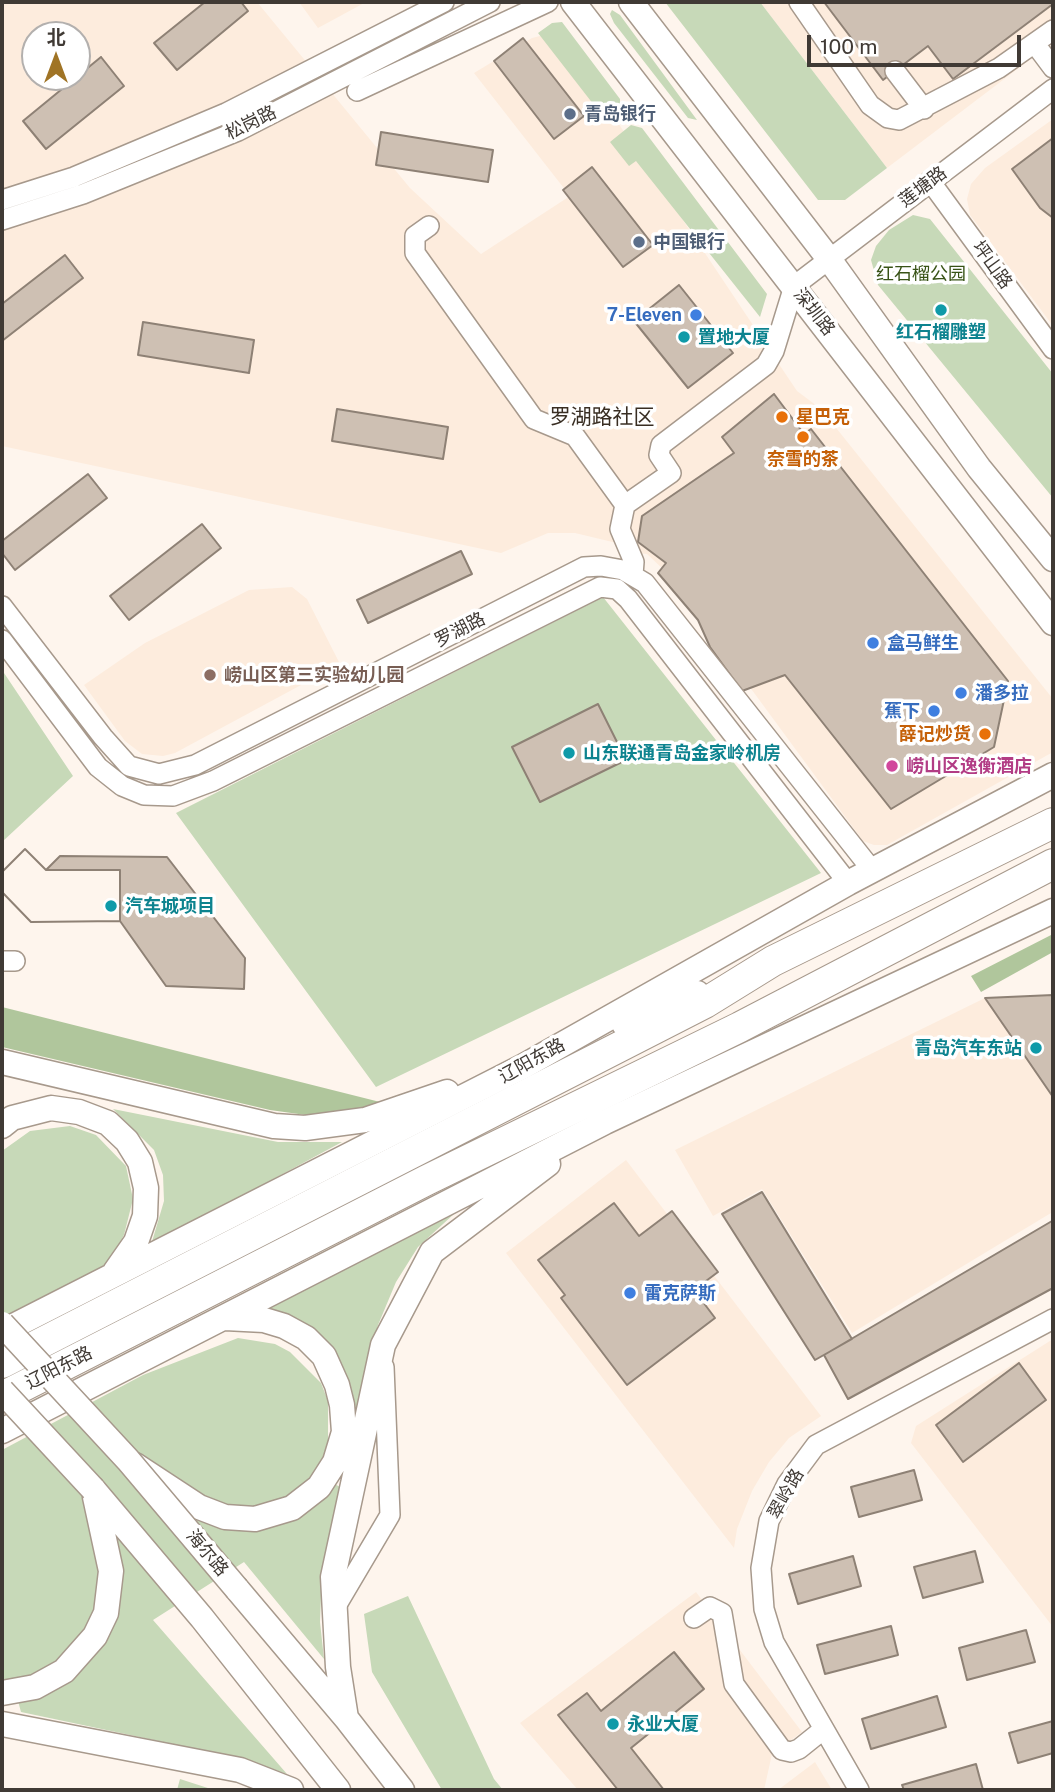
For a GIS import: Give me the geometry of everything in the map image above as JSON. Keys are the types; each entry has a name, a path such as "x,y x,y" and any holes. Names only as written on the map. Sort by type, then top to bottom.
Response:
{"highway":[{"name":"辽阳东路","path":"2,1363 705,1003 773,961 1053,822"},
{"name":"辽阳东路","path":"2,1397 440,1174 740,1027 1053,864"}],"main road":[{"name":"深圳路","path":"573,2 1053,623"},
{"path":"631,2 829,259 979,468 1053,559"},
{"name":"辽阳东路","path":"2,1332 524,1066 848,883 1053,775"},
{"name":"辽阳东路","path":"2,1431 604,1122 1053,911"},
{"path":"2,1062 274,1126 305,1128 365,1120 524,1066 773,961"},
{"path":"346,1718 333,1577 383,1345 432,1252 604,1122 740,1027"},
{"path":"2,1126 12,1118 51,1108 79,1112 108,1123 128,1141 140,1162 146,1188 145,1216 136,1242 113,1275"},
{"path":"128,1460 199,1507 225,1517 255,1519 292,1508 319,1487 335,1461 344,1432 337,1385 324,1356 306,1338 284,1326 264,1320 225,1318"},
{"name":"海尔路","path":"2,1324 128,1460 346,1718 402,1790"},
{"path":"2,1391 93,1489 202,1618 338,1790"},
{"path":"2,1693 35,1687 64,1671 95,1636 106,1613 110,1592 110,1563 93,1489"},
{"path":"2,1724 240,1770 291,1790"}],"street":[{"name":"松岗路","path":"2,200 74,177 226,113 444,2"},
{"name":"松岗路","path":"2,220 83,194 238,131 490,2"},
{"path":"357,91 548,2"},
{"path":"799,2 873,108 888,118 899,120 999,68 1053,30"},
{"path":"1035,44 1053,68"},
{"path":"895,71 923,108"},
{"name":"莲塘路","path":"794,286 1053,89"},
{"name":"坪山路","path":"930,181 1053,349"},
{"path":"429,226 415,236 415,253 534,419 575,436 625,505"},
{"path":"633,575 634,562 620,529 625,505 671,473 659,454 661,445 766,365 774,351 794,286"},
{"name":"罗湖路","path":"2,606 103,737 129,766 159,774 195,765 584,567 601,566 633,575 645,583 872,870"},
{"path":"2,640 98,767 122,786 144,795 173,796 213,782 600,587 617,589 628,599 848,883"},
{"name":"翠岭路","path":"859,1790 774,1642 764,1609 761,1568 769,1521 787,1484 816,1445 1053,1319"},
{"path":"335,1608 390,1515 383,1345"},
{"path":"694,1618 710,1607 722,1612 734,1685 782,1750 791,1752 799,1749 824,1729"}],"shaded area":[{"path":"2,2 257,2 410,188 481,254 570,196 474,73 532,38 548,34 564,42 797,391 821,409 1053,699 1053,752 887,845 874,845 863,841 663,569 647,554 625,552 625,545 575,533 548,533 501,553 2,446"},
{"path":"299,2 366,2 318,28"},
{"path":"760,2 1053,2 1053,42 887,168"},
{"path":"1053,119 1053,326 970,215 967,199 971,184 985,168"},
{"name":"崂山区第三实验幼儿园","path":"292,587 307,599 340,664 175,753 163,756 142,754 125,741 84,685 145,643 249,590"},
{"path":"985,998 1053,1097 1053,1215 1051,1213 852,1333 762,1189 713,1216 675,1150"},
{"path":"626,1160 821,1416 789,1438 769,1462 752,1491 737,1529 734,1548 506,1253"},
{"path":"1053,1339 1053,1627 911,1443 916,1426"},
{"name":"永业大厦","path":"696,1592 802,1732 772,1754 764,1790 578,1790 520,1723"},
{"path":"815,1762 832,1790 778,1790"}],"green space":[{"path":"665,2 760,2 887,168 845,200 818,200"},
{"path":"612,10 620,15 697,120 688,118 614,23 610,14"},
{"path":"562,22 620,99 620,105 604,118 538,33 552,23"},
{"path":"631,125 642,128 767,294 760,317 636,161 629,166 610,142"},
{"name":"红石榴公园","path":"913,215 930,219 1053,374 1053,498 878,285 871,260 876,246 889,230"},
{"path":"603,597 821,873 376,1087 176,813"},
{"path":"2,670 73,776 2,842"},
{"path":"1053,934 1053,952 981,992 971,976"},
{"path":"2,1007 384,1103 320,1117 270,1110 2,1047"},
{"path":"113,1109 278,1142 342,1142 151,1245 164,1201 163,1175 154,1150"},
{"path":"70,1126 96,1135 126,1166 133,1199 124,1235 105,1269 2,1321 2,1151 30,1131"},
{"path":"467,1202 418,1247 396,1282 378,1325 350,1438 343,1383 255,1310"},
{"path":"238,1338 275,1344 290,1352 321,1383 328,1401 328,1447 316,1474 342,1488 322,1570 320,1622 324,1659 244,1562 153,1620 287,1774 244,1759 21,1712 12,1679 2,1682 2,1450 143,1375"},
{"path":"408,1596 494,1779 503,1790 442,1790 372,1672 364,1614"},
{"path":"180,1779 214,1790 177,1790"}],"building":[{"path":"205,2 241,2 248,11 177,70 154,43"},
{"path":"824,2 1053,4 953,79 928,46 883,80"},
{"path":"523,38 584,116 554,139 494,61"},
{"path":"101,57 124,86 46,149 23,121 60,91 91,91 91,65"},
{"path":"381,132 493,150 488,182 376,165"},
{"path":"1053,138 1053,218 1040,208 1012,169"},
{"path":"592,167 653,245 623,267 563,190"},
{"path":"65,255 83,278 2,341 2,304"},
{"name":"置地大厦","path":"679,285 733,353 688,388 634,321"},
{"path":"143,322 254,340 249,373 138,355"},
{"path":"774,394 804,434 811,429 1008,681 994,747 891,809 785,675 742,691 710,647 698,620 658,573 666,563 638,542 642,516 734,453 722,437"},
{"path":"337,409 448,427 443,459 332,441"},
{"path":"88,474 107,498 15,570 2,553 2,541"},
{"path":"202,524 221,548 129,620 110,596"},
{"path":"461,551 472,574 368,623 357,600"},
{"name":"山东联通青岛金家岭机房","path":"598,704 626,760 540,802 512,747"},
{"name":"汽车城项目","path":"25,849 46,870 60,856 167,857 245,958 244,989 166,986 120,921 31,922 2,892 2,872"},
{"path":"25,849 46,870 120,870 120,921 31,922 2,892 2,872"},
{"name":"青岛汽车东站","path":"1053,995 1053,1097 985,998"},
{"path":"762,1192 852,1339 815,1360 722,1214"},
{"name":"雷克萨斯","path":"614,1203 639,1236 672,1211 718,1272 694,1290 715,1318 627,1385 561,1298 565,1295 538,1260"},
{"path":"1052,1221 1053,1288 848,1399 824,1355"},
{"path":"1019,1363 1046,1400 963,1462 936,1425"},
{"path":"914,1470 922,1500 859,1517 851,1487"},
{"path":"975,1551 983,1582 923,1598 914,1567"},
{"path":"853,1556 861,1586 798,1604 789,1574"},
{"path":"891,1626 898,1655 825,1674 817,1645"},
{"path":"1026,1630 1035,1662 967,1680 959,1648"},
{"name":"永业大厦","path":"674,1652 704,1689 631,1748 664,1790 618,1790 558,1715 587,1693 601,1711"},
{"path":"937,1696 946,1727 871,1749 862,1719"},
{"path":"1053,1721 1053,1753 1018,1763 1009,1733"},
{"path":"976,1764 983,1790 904,1790 902,1785"}],"place":[{"name":"青岛银行","path":"570,114"},
{"name":"中国银行","path":"639,242"},
{"name":"红石榴雕塑","path":"941,310"},
{"name":"7-Eleven","path":"696,315"},
{"name":"置地大厦","path":"684,337"},
{"name":"星巴克","path":"782,417"},
{"name":"奈雪的茶","path":"803,437"},
{"name":"盒马鲜生","path":"873,643"},
{"name":"崂山区第三实验幼儿园","path":"210,675"},
{"name":"潘多拉","path":"961,693"},
{"name":"蕉下","path":"934,711"},
{"name":"薛记炒货","path":"985,734"},
{"name":"山东联通青岛金家岭机房","path":"569,753"},
{"name":"崂山区逸衡酒店","path":"892,766"},
{"name":"汽车城项目","path":"111,906"},
{"name":"青岛汽车东站","path":"1036,1048"},
{"name":"雷克萨斯","path":"630,1293"},
{"name":"永业大厦","path":"613,1724"}],"district":[{"name":"罗湖路社区","path":"602,418"}]}
